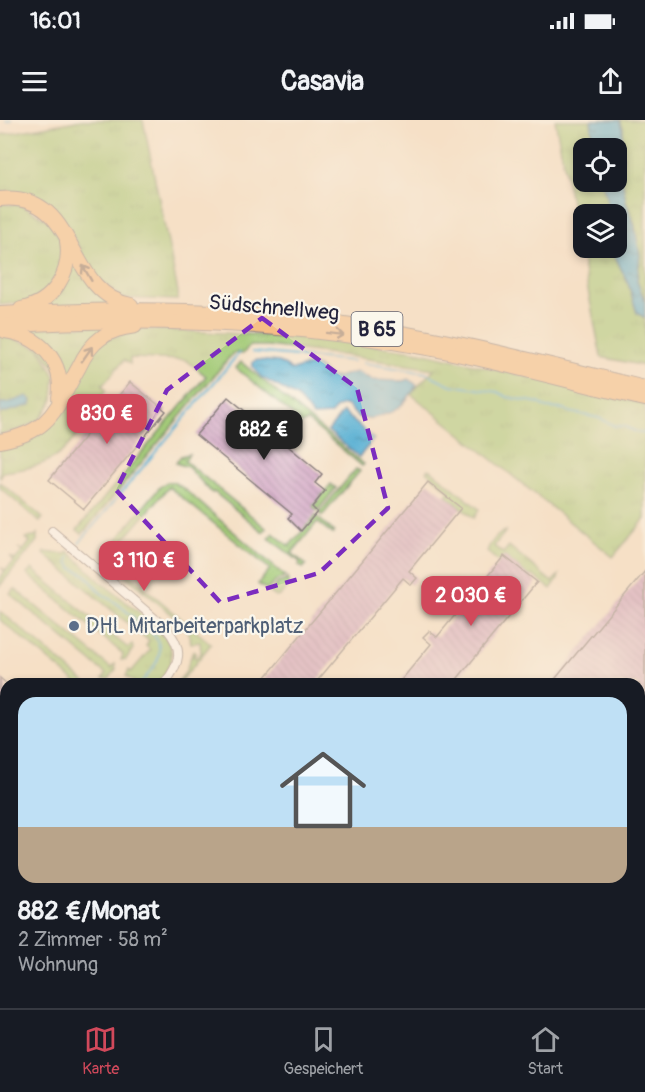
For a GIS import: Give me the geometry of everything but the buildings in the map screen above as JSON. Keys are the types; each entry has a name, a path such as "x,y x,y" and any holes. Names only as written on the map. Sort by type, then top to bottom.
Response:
{"highway":[{"path":"0,199 18,198 37,204 56,220 85,271 100,290 126,304 156,315"},
{"path":"0,314 36,304 58,285 67,267 66,236"},
{"name":"Südschnellweg","path":"0,314 275,316 365,327 501,353 645,388"},
{"path":"0,441 24,436 37,429 49,418 84,356 100,338 156,315"},
{"name":"Südschnellweg","path":"0,328 156,315 276,327 375,339 499,363 645,399"},
{"path":"0,328 30,338 45,350 56,366 58,375 57,404"}],"street":[{"path":"51,531 174,637 179,654 177,665 168,678"}],"highlighted area":[{"path":"262,318 357,388 388,508 319,573 220,602 116,490 167,390"}],"green space":[{"path":"82,120 143,120 178,300 122,298 91,272 67,225 54,208 42,199 30,195 0,193 0,135"},
{"path":"555,120 591,120 593,138 573,138 573,192 605,192 607,204 573,204 573,213"},
{"path":"620,120 645,120 645,302 637,281 640,255 634,223 624,192 627,192 627,138 623,138"},
{"path":"0,204 21,205 48,220 61,240 63,263 48,291 27,302 0,305"},
{"path":"70,256 109,300 108,305 49,307 49,299"},
{"path":"582,258 616,258 628,283 637,313 645,318 645,366 601,357"},
{"path":"107,325 67,384 25,328"},
{"path":"140,329 263,335 289,334 421,352 645,404 645,519 613,557 411,394 434,369 335,354 249,346 243,354 233,353 82,534 77,530 206,376 186,360 130,358 130,364 124,360 102,386 105,392 94,404 78,434 60,453 37,465 3,472 0,479 0,448 31,439 42,432 58,413 84,365 98,346 109,338"},
{"path":"0,334 39,348 55,376 53,399 40,419 22,429 0,435"},
{"path":"241,362 364,464 362,466 308,421 296,426 300,421 236,368"},
{"path":"189,454 185,461 266,528 263,532 214,492 212,493 188,467 176,463 181,456"},
{"path":"356,469 360,471 322,516 319,513"},
{"path":"428,469 479,509 474,518 446,496 449,491 426,471"},
{"path":"0,482 43,518 40,522 0,488"},
{"path":"167,482 173,482 183,488 285,576 267,590 258,584 270,569 169,487 109,557 211,644 184,678 181,678 193,651 196,654 193,656 196,658 201,653 200,642 191,643 183,624 114,566 108,558 114,543 160,487"},
{"path":"331,484 336,488 317,511 312,507"},
{"path":"316,516 334,532 333,534 317,522 292,553 306,565 303,568 299,565 300,562 269,538 273,533 289,546"},
{"path":"506,531 494,546 503,553 509,546 552,582 559,575 551,589 532,575 530,577 504,556 499,562 487,552 494,540"},
{"path":"37,534 37,541 0,586 0,578 5,571 1,568 6,570 14,562 10,557 15,560 22,552 18,548 23,551 30,542 26,538 35,537"},
{"path":"68,551 101,582 161,630 170,645 172,657 162,678 128,678 126,676 129,670 131,672 150,650 146,646 149,641 44,554 45,552 66,554"},
{"path":"32,569 128,648 132,644 133,649 126,659 121,660 123,654 27,574"},
{"path":"287,578 289,585 280,596 276,597 270,593 278,583"},
{"path":"15,589 111,668 115,664 116,669 110,678 104,678 106,674 10,594"},
{"path":"0,611 80,678 71,678 0,620"}],"water":[{"path":"591,120 620,120 623,138 593,138"},
{"path":"605,192 624,192 627,204 607,204"},
{"path":"627,205 634,223 640,255 637,281 645,302 645,318 637,313 628,283 616,258 627,258"},
{"path":"256,360 279,362 292,370 315,365 333,377 358,372 372,380 403,381 408,379 417,385 401,406 380,416 361,418 346,405 335,409 330,415 313,416 297,397 261,377 253,367 253,362"},
{"path":"27,396 32,400 31,405 0,414 0,403 8,403"},
{"path":"343,412 374,439 359,457 328,431"}],"waterway":[{"path":"6,121 11,120"},
{"path":"252,352 353,361"},
{"path":"79,543 239,353"},
{"path":"363,363 426,373 451,385 498,392 507,397 539,403 547,408 564,409 599,418 615,426 623,426 639,433 645,433"},
{"path":"69,557 68,562 72,568 86,575 101,593 118,604 155,636 160,650 159,656 145,678"}],"place":[{"name":"DHL Mitarbeiterparkplatz","path":"74,626"}]}
